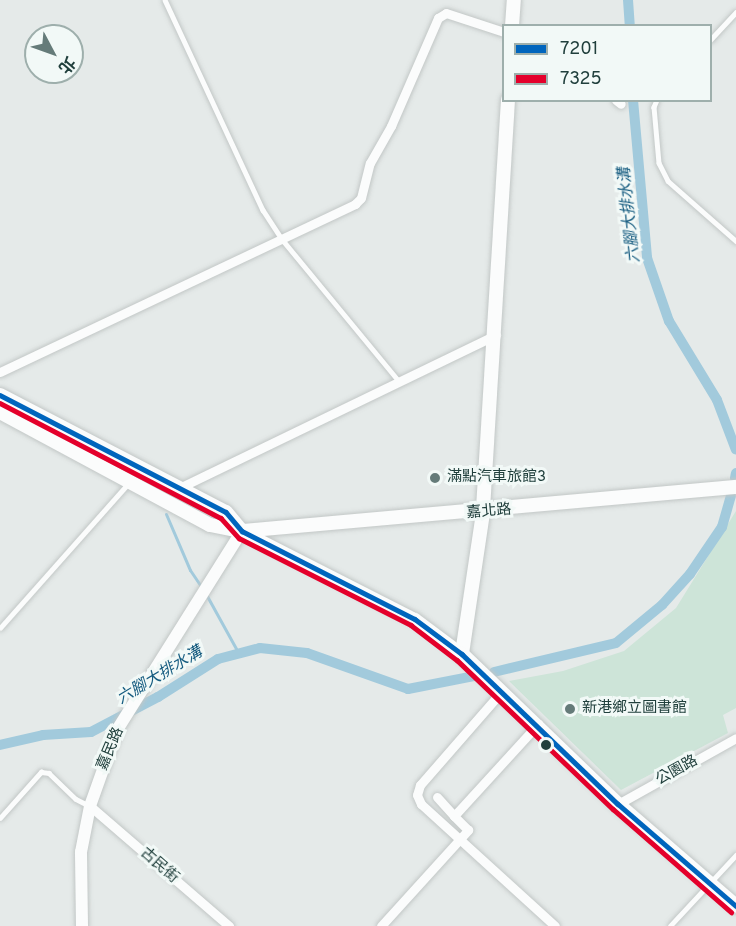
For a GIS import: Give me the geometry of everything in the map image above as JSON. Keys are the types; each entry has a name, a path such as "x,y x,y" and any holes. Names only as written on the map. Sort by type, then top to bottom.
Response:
{"main road":[{"path":"512,24 514,0"},
{"path":"508,102 496,335 483,513 462,654 538,724 618,804 736,906"},
{"path":"0,395 226,512 242,531"},
{"name":"嘉北路","path":"0,412 210,525 242,531 483,513 736,487"}],"street":[{"path":"0,372 361,198 370,163 391,126 438,18 446,13 502,31"},
{"path":"179,488 398,380 496,335"},
{"path":"242,531 415,619 462,654"},
{"name":"嘉民路","path":"82,926 81,852 90,806 117,730 242,531"},
{"path":"502,691 417,790 421,804 555,926"},
{"path":"454,816 538,724"},
{"name":"公園路","path":"618,804 736,738"},
{"path":"381,926 468,830 437,797"},
{"name":"古民街","path":"90,806 229,926"}],"lane":[{"path":"165,0 263,210 281,238 398,380"},
{"path":"712,39 736,12"},
{"path":"656,102 654,107 658,163 668,181 736,241"},
{"path":"0,628 130,482"},
{"path":"0,818 41,772 49,773 76,799 90,806"},
{"path":"670,926 736,855"}],"green space":[{"path":"736,511 736,708 723,715 728,733 621,790 509,681 563,671 624,651 676,608"}],"waterway":[{"name":"六腳大排水溝","path":"628,0 630,24"},
{"name":"六腳大排水溝","path":"633,102 647,258 669,321 717,400 736,450"},
{"name":"六腳大排水溝","path":"735,478 736,473"},
{"name":"六腳大排水溝","path":"494,672 616,643 662,605 690,574 722,527 731,496"},
{"path":"166,514 190,570 202,588"},
{"path":"207,596 239,654"},
{"name":"六腳大排水溝","path":"0,745 43,735 91,732 158,697 218,659 260,648 307,653 408,689 474,676"}],"transit line":[{"name":"7201","path":"0,395 226,512 242,531 415,619 462,654 618,804 736,906"},
{"name":"7325","path":"0,403 221,518 239,538 411,625 457,660 613,809 731,912"}],"place":[{"name":"滿點汽車旅館3","path":"435,478"},
{"name":"新港鄉立圖書館","path":"570,709"}]}
